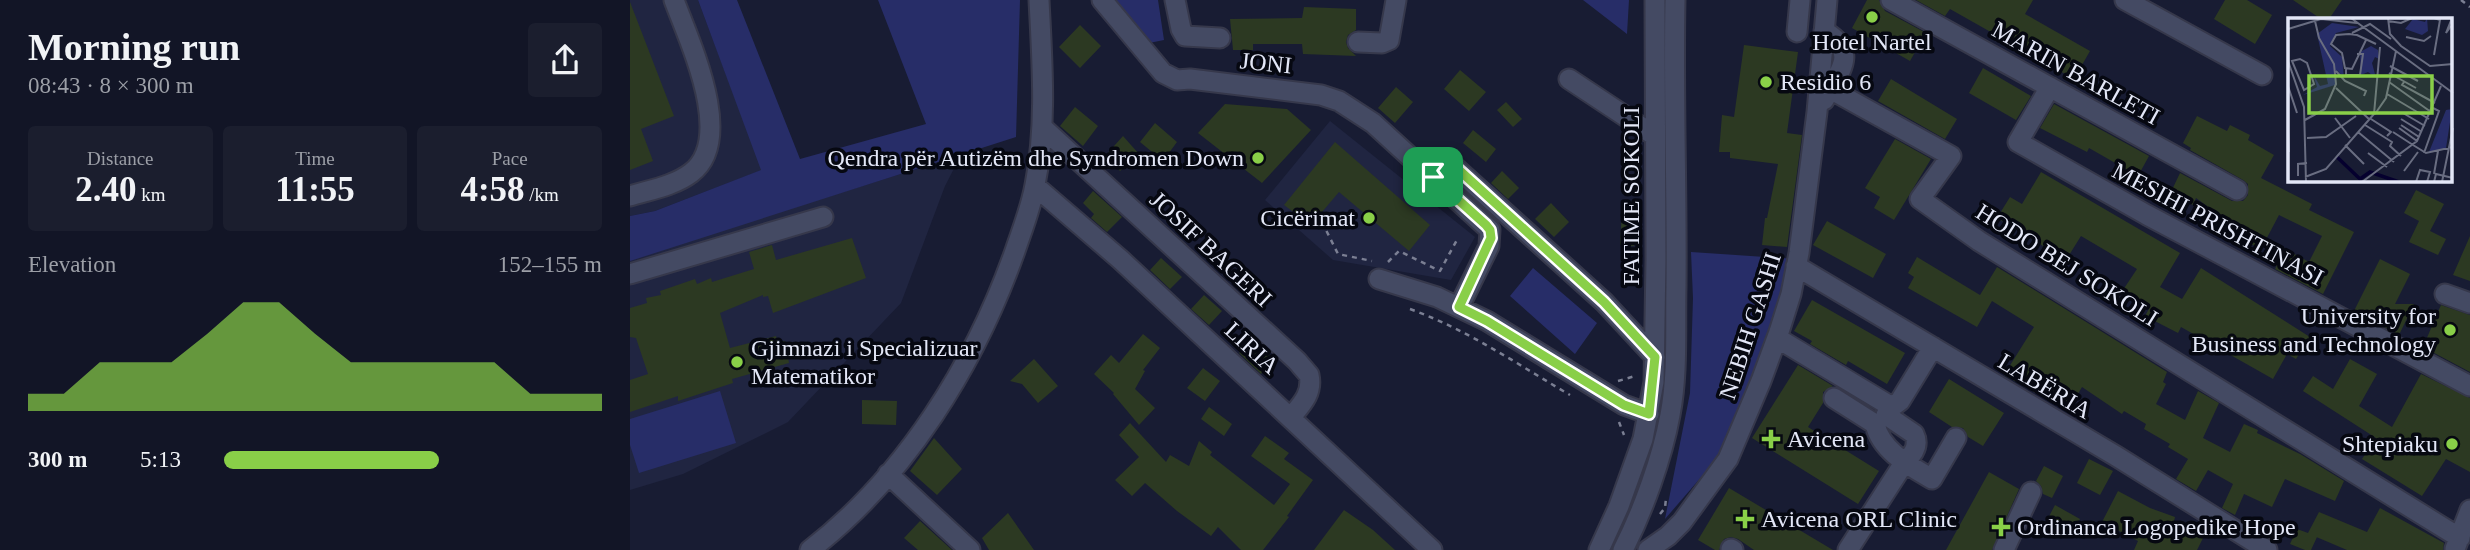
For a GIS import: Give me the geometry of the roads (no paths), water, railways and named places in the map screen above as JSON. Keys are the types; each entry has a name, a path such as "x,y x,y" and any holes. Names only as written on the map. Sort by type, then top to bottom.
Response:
{"street":[{"path":"630,197 667,185 691,173 699,164 709,143 709,120 703,82 674,0"},
{"path":"810,550 849,517 888,474 938,406 987,320 1010,265 1035,186 1042,127 1039,0"},
{"name":"JONI","path":"1102,0 1163,73 1177,80 1190,79 1302,91 1339,102 1373,123 1490,230 1489,246 1459,307"},
{"path":"1175,0 1185,36 1220,38"},
{"path":"1358,42 1382,43 1389,40 1396,0"},
{"name":"FATIME SOKOLI","path":"1599,550 1615,515 1631,449 1649,414 1655,357 1655,0"},
{"name":"FATIME SOKOLI","path":"1623,550 1657,462 1670,414 1675,350 1675,0"},
{"path":"1797,32 1800,0"},
{"name":"NEBIH GASHI","path":"1648,550 1682,522 1728,459 1761,381 1791,294 1817,112 1827,0"},
{"name":"MARIN BARLETI","path":"1891,0 2237,190"},
{"path":"2125,0 2262,75"},
{"path":"1817,112 1842,67 1844,49 1840,42 1824,32"},
{"path":"1569,79 1655,136"},
{"name":"MESIHI PRISHTINASI","path":"2050,87 2018,142 2147,215 2470,386"},
{"name":"HODO BEJ SOKOLI","path":"1830,89 1951,156 1920,199 1990,248 2457,544"},
{"name":"JOSIF BAGERI","path":"1042,127 1297,361 1309,375 1309,391 1291,417"},
{"path":"1433,177 1448,160 1596,294 1655,357"},
{"name":"LIRIA","path":"1035,186 1121,260 1432,550"},
{"path":"630,274 823,217"},
{"name":"LABËRIA","path":"1796,266 2267,550"},
{"path":"1380,268 1487,321 1624,405 1649,414"},
{"path":"2445,294 2470,303"},
{"path":"1776,338 1892,407 1900,401 1933,347"},
{"path":"1834,398 1875,424 1878,437 1904,463 1931,479 1956,438"},
{"path":"1848,550 1904,463 1915,451 1917,439 1910,430 1886,415"},
{"path":"1631,449 1657,462"},
{"path":"888,474 970,550"},
{"path":"2004,550 2031,492"},
{"path":"2457,544 2470,510"}],"place":[{"name":"Hotel Nartel","path":"1872,17"},
{"name":"Residio 6","path":"1766,82"},
{"name":"Qendra për Autizëm dhe Syndromen Down","path":"1258,158"},
{"name":"Cicërimat","path":"1369,218"},
{"name":"University for Business and Technology","path":"2450,330"},
{"name":"Gjimnazi i Specializuar Matematikor","path":"737,362"},
{"name":"Avicena","path":"1771,439"},
{"name":"Shtepiaku","path":"2452,444"},
{"name":"Avicena ORL Clinic","path":"1745,519"},
{"name":"Ordinanca Logopedike Hope","path":"2001,527"}]}
